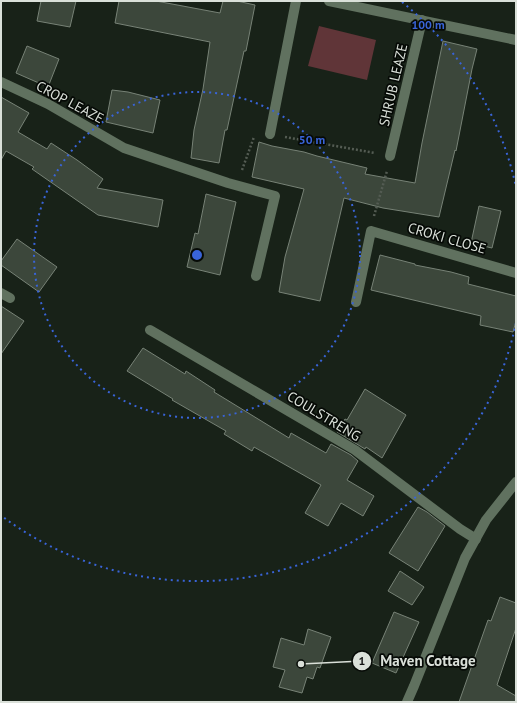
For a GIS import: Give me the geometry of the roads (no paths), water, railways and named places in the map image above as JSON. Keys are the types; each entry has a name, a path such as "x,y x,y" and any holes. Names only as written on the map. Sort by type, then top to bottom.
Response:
{"street":[{"path":"270,134 296,1"},
{"path":"329,1 516,40"},
{"name":"SHRUB LEAZE","path":"390,156 422,20"},
{"name":"CROP LEAZE","path":"1,82 48,104 124,148 236,186 275,196 256,276"},
{"name":"CROKI CLOSE","path":"356,302 370,231 516,273"},
{"name":"COULSTRENG","path":"150,330 355,450 460,529 476,539"},
{"path":"407,702 465,558 486,520 516,482"}],"place":[{"name":"Maven Cottage","path":"301,664"}]}
